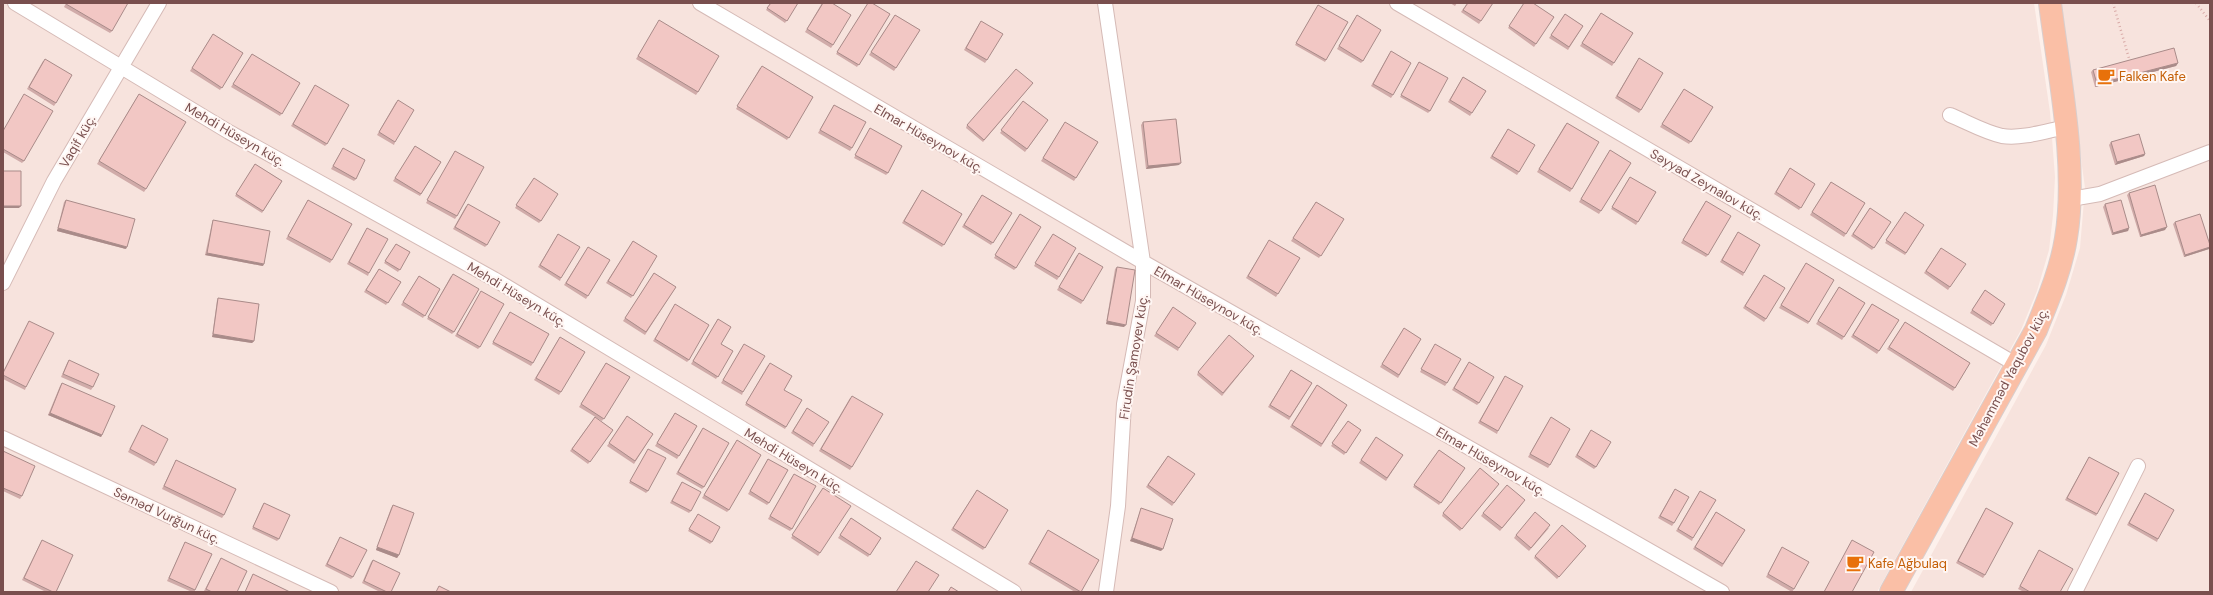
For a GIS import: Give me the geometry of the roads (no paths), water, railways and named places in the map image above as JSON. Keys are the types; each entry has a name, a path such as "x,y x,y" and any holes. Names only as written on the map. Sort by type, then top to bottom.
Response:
{"main road":[{"name":"Məhəmməd Yaqubov küç.","path":"1891,592 2036,330 2052,291 2066,238 2070,199 2066,127 2050,3"}],"street":[{"name":"Mehdi Hüseyn küç.","path":"15,3 236,136 494,279 1014,592"},
{"name":"Vaqif küç.","path":"3,283 54,181 159,3"},
{"name":"Elmar Hüseynov küç.","path":"700,3 1142,262 1722,592"},
{"name":"Firudin Şamoyev küç.","path":"1105,3 1142,262 1142,301 1124,404 1118,506 1106,592"},
{"name":"Səyyad Zeynalov küç.","path":"1397,3 2017,365"},
{"path":"1950,115 1988,132 2003,136 2018,136 2066,127"},
{"path":"2070,199 2100,194 2210,152"},
{"name":"Səməd Vurğun küç.","path":"3,438 331,592"},
{"path":"2074,592 2138,466"}],"place":[{"name":"Falken Kafe","path":"2106,76"},
{"name":"Kafe Ağbulaq","path":"1855,563"}]}
